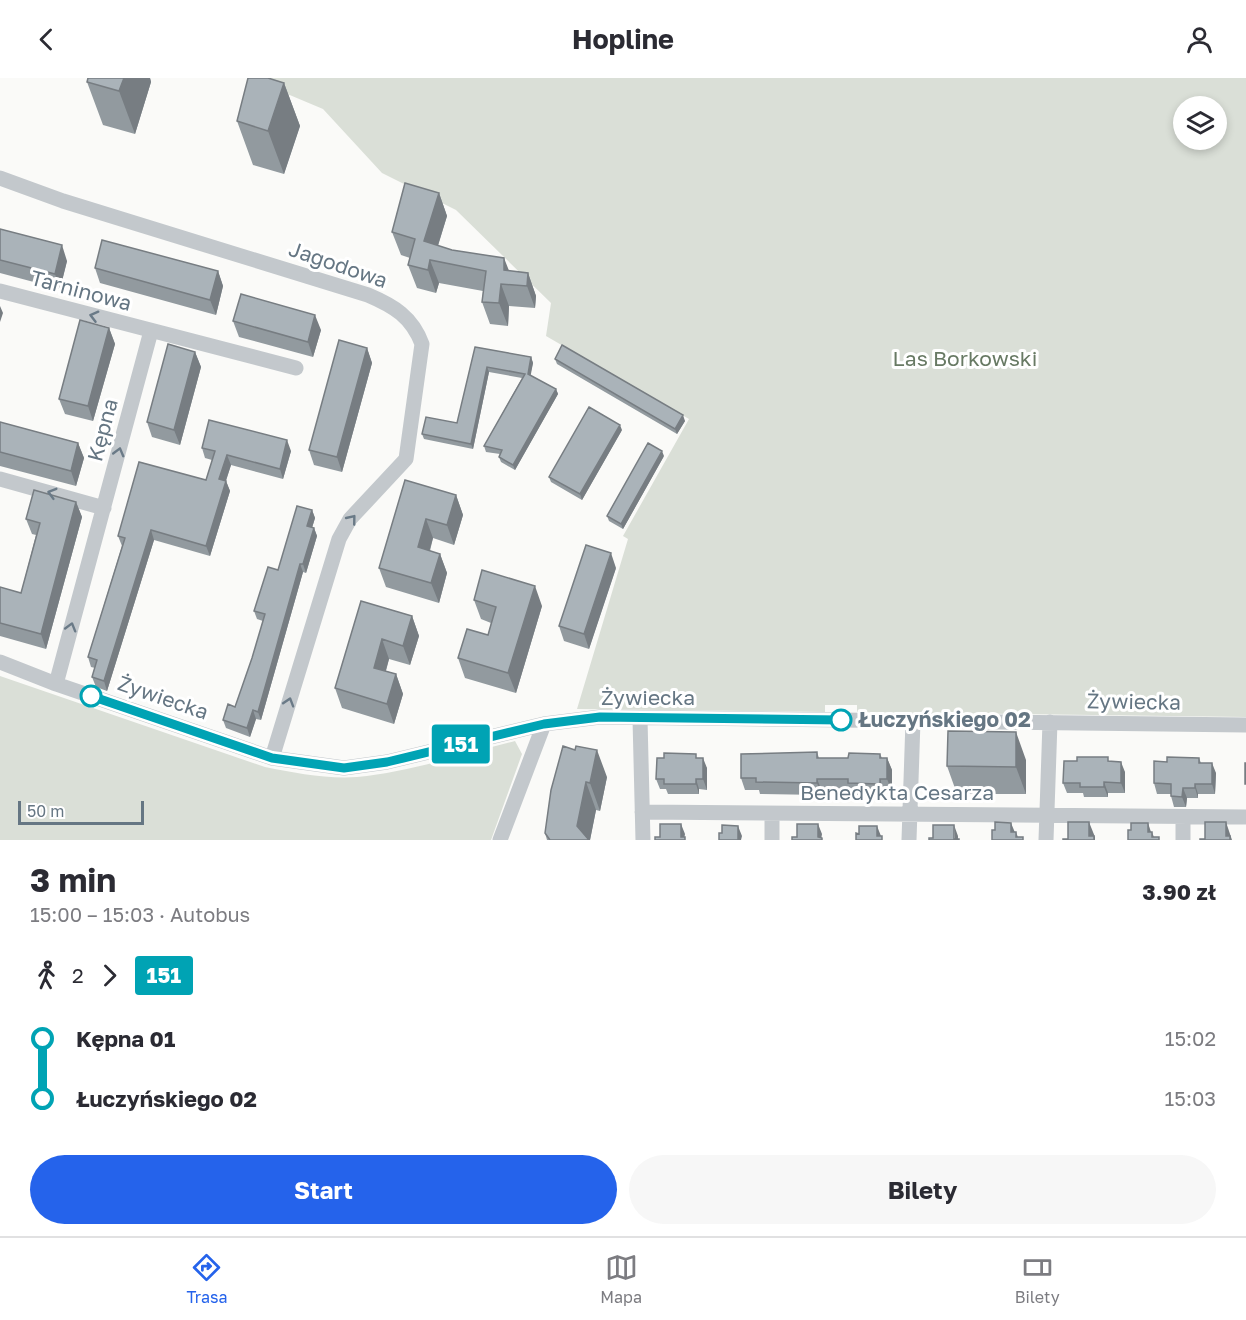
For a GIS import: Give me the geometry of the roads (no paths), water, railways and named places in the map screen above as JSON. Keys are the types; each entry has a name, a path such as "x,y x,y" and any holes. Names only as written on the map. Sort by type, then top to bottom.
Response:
{"street":[{"name":"Jagodowa","path":"0,178 63,201 368,295 400,311 417,331 422,344 406,459 350,519 339,539 272,758"},
{"name":"Tarninowa","path":"0,291 151,331"},
{"path":"151,331 296,368"},
{"name":"Kępna","path":"56,684 151,331"},
{"path":"0,478 104,508"},
{"name":"Żywiecka","path":"0,662 56,684 272,758 344,768 387,762 544,724 600,717 1246,725"},
{"path":"640,718 643,840"},
{"path":"909,840 913,720"},
{"path":"1046,840 1050,722"},
{"path":"500,840 544,724"},
{"name":"Benedykta Cesarza","path":"642,812 1246,817"},
{"path":"772,814 772,840"},
{"path":"1183,818 1184,840"}],"place":[{"name":"Łuczyńskiego 02","path":"841,720"}],"park label":[{"name":"Las Borkowski","path":"965,359"}]}
